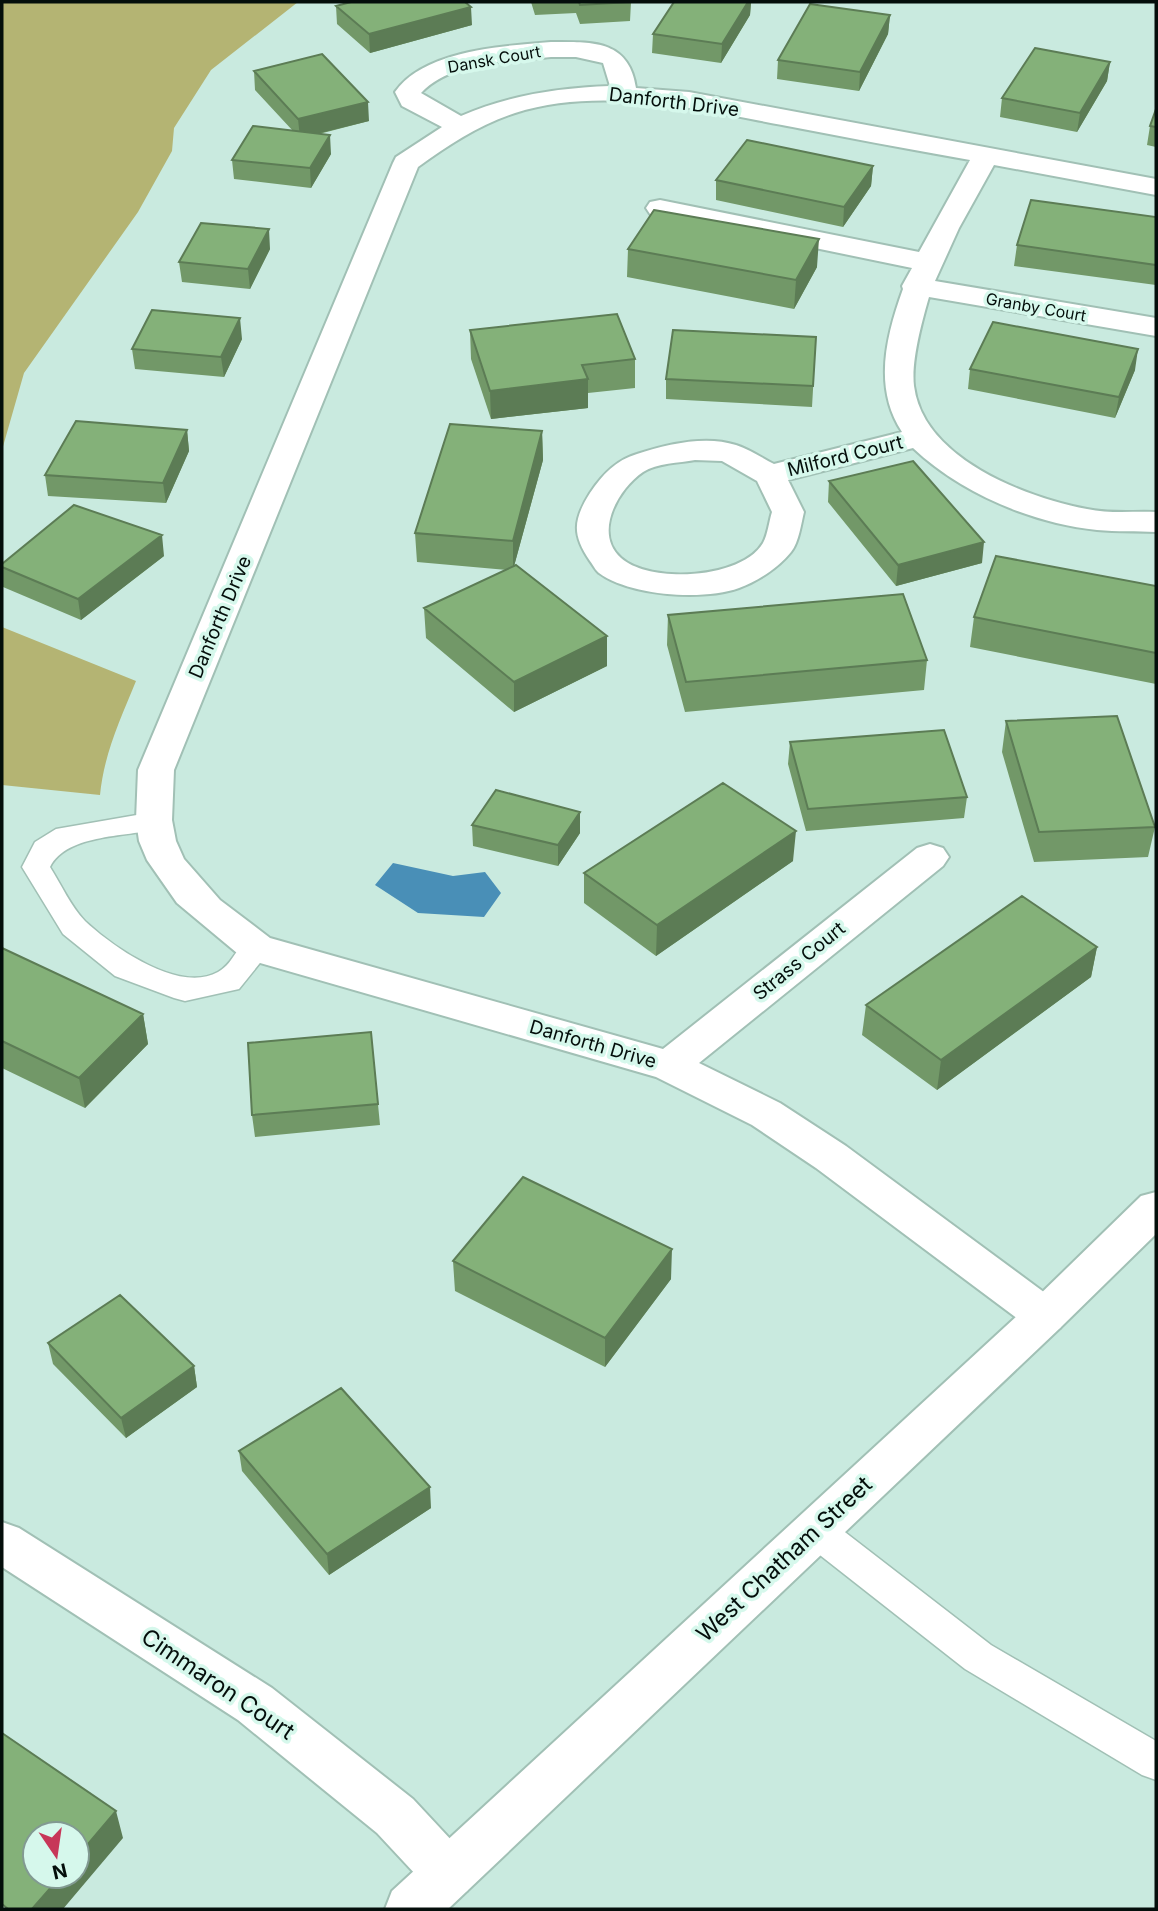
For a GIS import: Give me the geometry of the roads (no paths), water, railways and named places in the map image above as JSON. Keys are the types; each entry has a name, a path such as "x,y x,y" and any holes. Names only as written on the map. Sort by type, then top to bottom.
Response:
{"street":[{"name":"Dansk Court","path":"458,125 411,100 408,92 419,79 435,71 482,60 538,50 567,49 603,53 615,60 620,70 624,92"},
{"name":"Danforth Drive","path":"1045,1316 799,1135 766,1114 669,1066 257,948 209,913 173,874 154,821 156,770 406,163 458,125 531,100 580,93 624,92 689,100 1156,187"},
{"path":"986,156 921,274 908,317 899,385 904,413 919,437 949,463 1006,493 1090,519 1156,523"},
{"name":"Granby Court","path":"660,208 921,274 1156,327"},
{"name":"Milford Court","path":"770,475 788,512 778,547 757,566 727,581 694,585 646,581 610,566 593,542 593,523 599,504 611,485 633,465 664,455 695,451 727,452 770,475 919,437"},
{"name":"Strass Court","path":"669,1066 930,856"},
{"name":"West Chatham Street","path":"411,1909 1045,1316 1156,1208"},
{"name":"Cimmaron Court","path":"2,1542 255,1703 395,1816 449,1874"}],"lane":[{"path":"154,821 66,836 45,849 36,867 73,927 126,968 185,990 228,981 257,948"},
{"path":"815,1530 978,1657 1156,1762"}],"water":[{"path":"393,863 453,876 485,872 501,893 484,917 418,913 375,885"}]}
